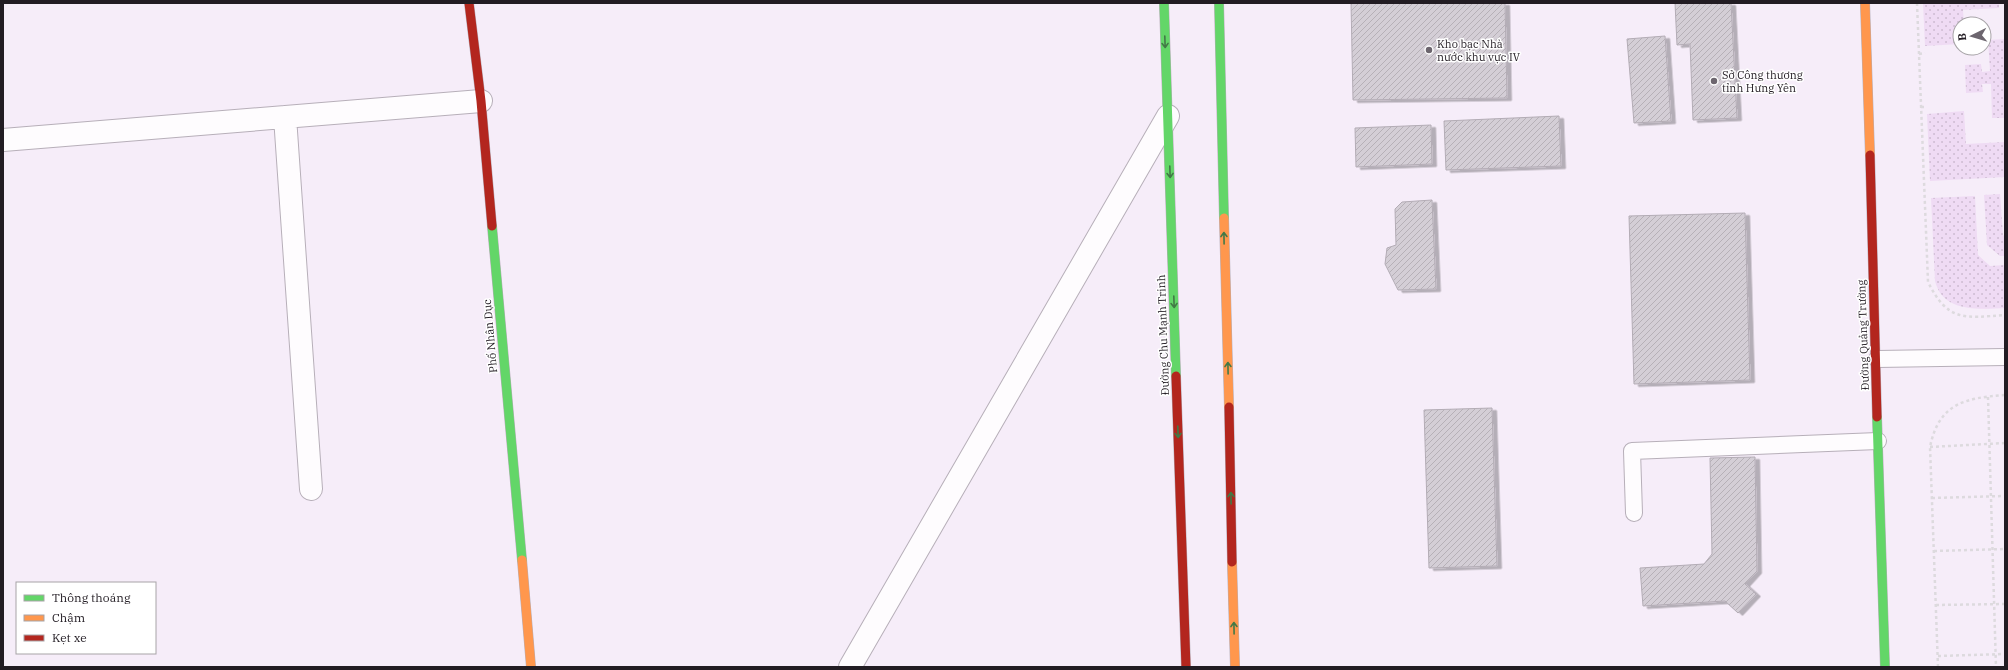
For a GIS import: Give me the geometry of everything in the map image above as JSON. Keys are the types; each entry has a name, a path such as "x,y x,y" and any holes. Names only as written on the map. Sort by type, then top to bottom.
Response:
{"street":[{"name":"Phố Nhân Dục","path":"469,3 481,100 531,667"},
{"name":"Đường Chu Mạnh Trinh","path":"1164,3 1186,667"},
{"path":"1219,3 1235,667"},
{"name":"Đường Quảng Trường","path":"1865,3 1877,359 1885,667"},
{"path":"3,140 481,100"},
{"path":"850,667 1168,116"},
{"path":"284,117 311,490"}],"lane":[{"path":"1877,359 2005,357"},
{"path":"1634,513 1632,451 1878,441"}],"path":[{"path":"1917,3 1928,282 1937,300 1947,310 1960,316 1972,318 2005,316"},
{"path":"1919,54 1925,53"},
{"path":"1921,107 1926,107"},
{"path":"1925,190 1930,190"},
{"path":"1988,396 1996,667"},
{"path":"1938,667 1930,447 1933,431 1952,406 1970,399 1988,396 2005,396"},
{"path":"1930,447 2005,444"},
{"path":"1932,498 2005,496"},
{"path":"1934,551 2005,549"},
{"path":"1936,605 2005,604"},
{"path":"1938,656 2005,654"}],"shaded area":[{"path":"1923,3 1999,3 1999,8 1963,10 1963,16 1952,16 1952,44 1925,46"},
{"path":"2005,39 2005,118 1992,118 1991,84 1982,84 1983,92 1966,93 1965,65 1981,64 1982,72 1990,71 1989,56 1992,56 1992,40"},
{"path":"1964,111 1966,144 2005,142 2005,177 1930,181 1927,114"},
{"path":"2000,194 2003,235 2005,237 2005,256 2000,256 1987,245 1984,195"},
{"path":"1975,196 1978,255 1990,266 2005,265 2005,308 1984,309 1963,307 1954,304 1946,299 1939,291 1935,281 1931,198"}],"building":[{"name":"Kho bạc Nhà nước khu vực IV","path":"1351,3 1505,3 1507,98 1353,100"},
{"name":"Sở Công thương tỉnh Hưng Yên","path":"1675,3 1731,3 1737,118 1693,120 1690,44 1677,45"},
{"path":"1665,36 1671,121 1634,123 1627,39"},
{"path":"1559,116 1561,166 1446,170 1444,121"},
{"path":"1431,125 1432,164 1356,167 1355,128"},
{"path":"1432,200 1436,289 1398,290 1385,264 1387,248 1396,245 1395,209 1402,202"},
{"path":"1745,213 1750,380 1634,384 1629,216"},
{"path":"1492,408 1497,566 1429,568 1424,410"},
{"path":"1755,457 1757,571 1745,584 1756,594 1738,613 1725,601 1643,606 1640,568 1704,564 1712,554 1710,458"}],"traffic: fast":[{"path":"1164,3 1176,376"},
{"path":"1219,3 1224,218"},
{"path":"492,226 522,560"},
{"path":"1877,417 1885,667"}],"traffic: slow":[{"path":"1865,3 1870,155"},
{"path":"1224,218 1229,407"},
{"path":"522,560 531,667"},
{"path":"1232,562 1235,667"}],"traffic: jam":[{"path":"469,3 481,101 492,226"},
{"path":"1870,155 1877,417"},
{"path":"1176,376 1186,667"},
{"path":"1229,407 1232,562"}],"place":[{"name":"Kho bạc Nhà nước khu vực IV","path":"1429,50"},
{"name":"Sở Công thương tỉnh Hưng Yên","path":"1714,81"}]}
